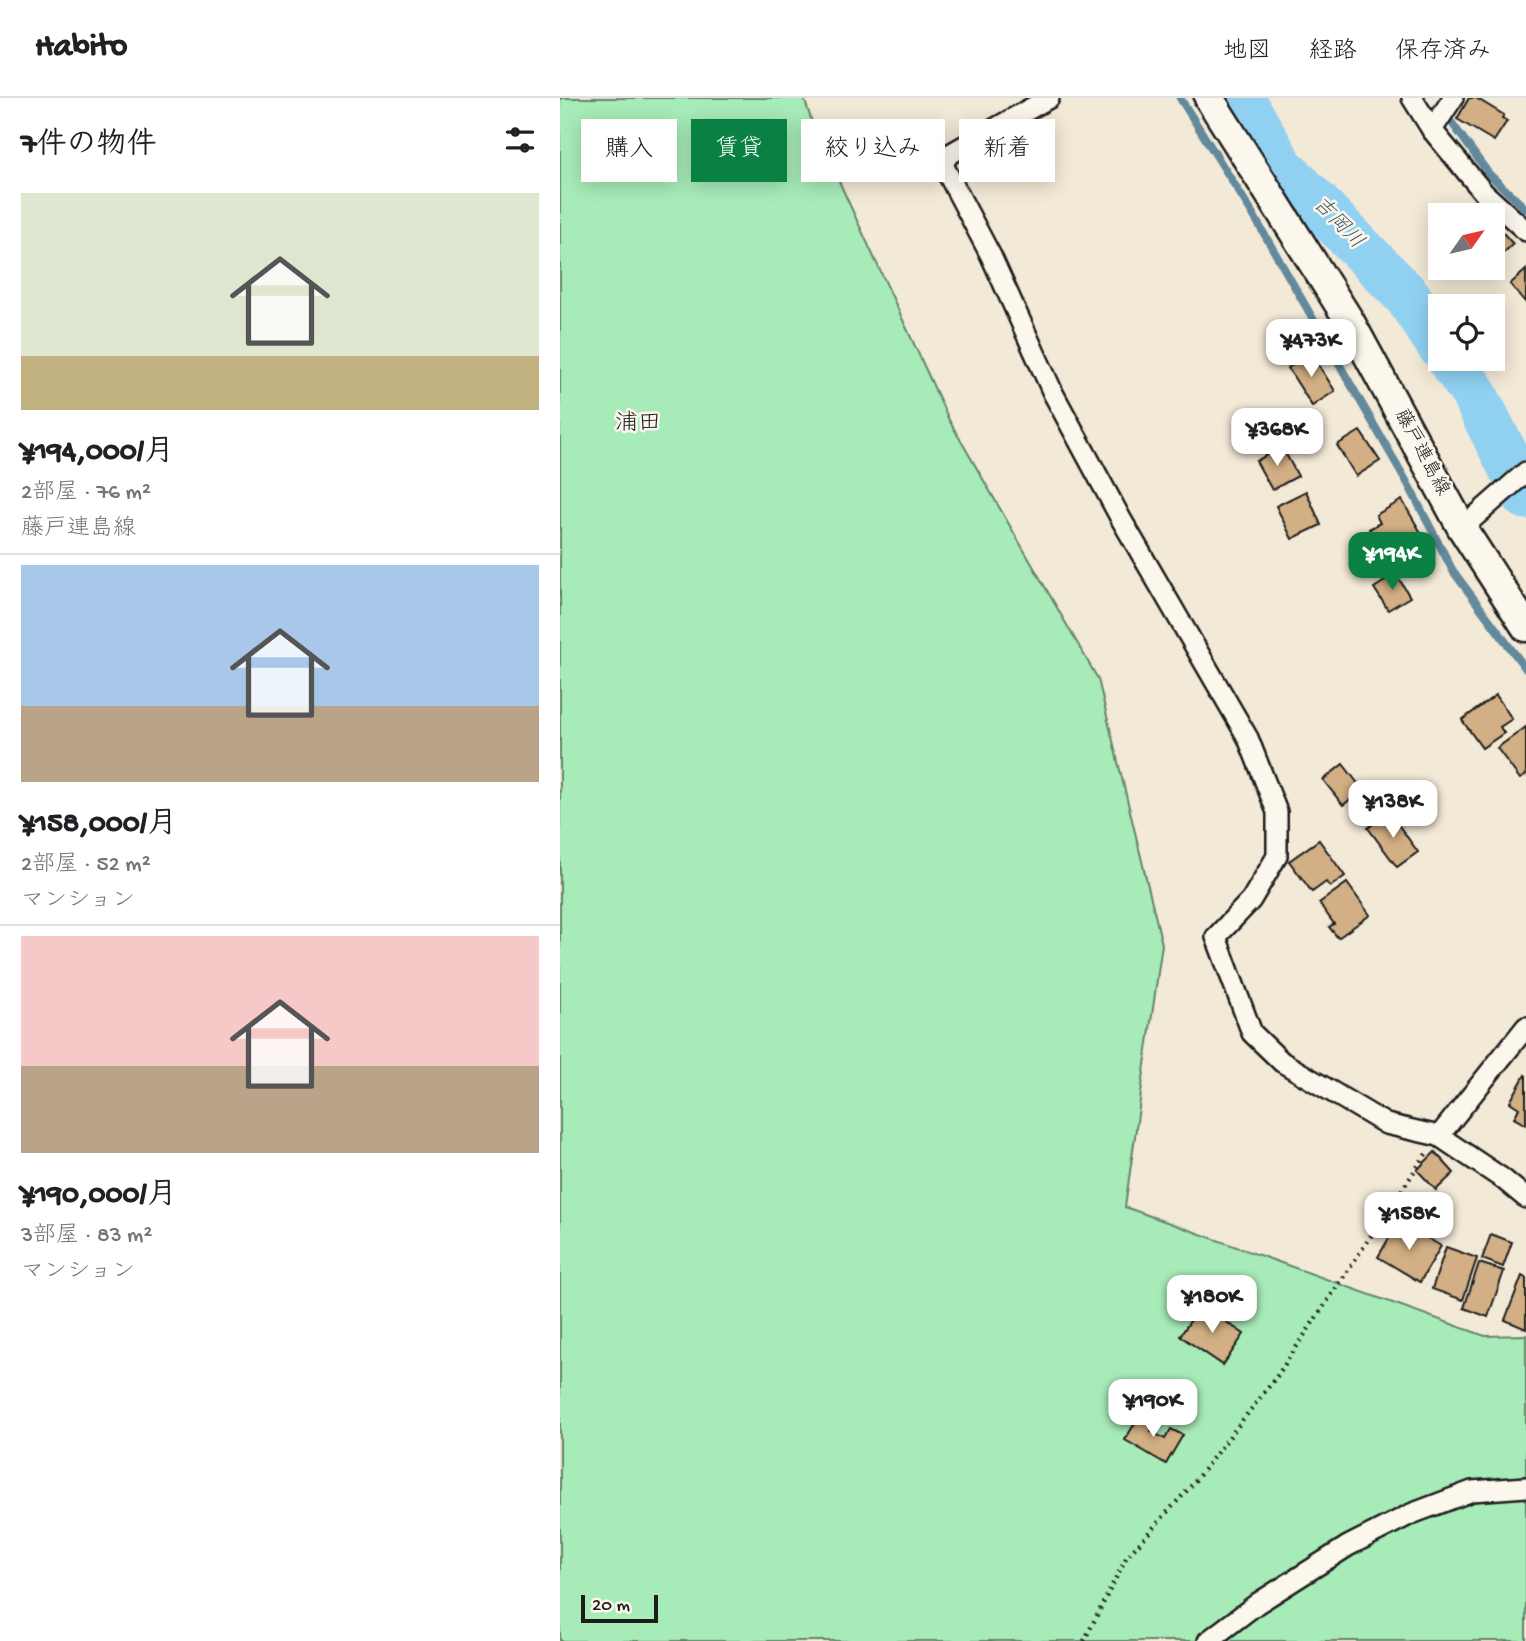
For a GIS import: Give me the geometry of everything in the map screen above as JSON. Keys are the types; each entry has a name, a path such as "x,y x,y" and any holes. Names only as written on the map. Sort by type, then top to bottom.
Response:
{"main road":[{"name":"藤戸連島線","path":"1209,98 1349,320 1462,528 1526,627"}],"street":[{"path":"1049,98 948,155 943,165 991,256 1053,393 1121,519 1248,738 1276,811 1277,856 1251,900 1216,937 1252,1033 1282,1062 1386,1124 1439,1136 1503,1179 1526,1198"},
{"path":"1412,98 1432,130 1484,193 1526,231"},
{"path":"1432,130 1452,98"},
{"path":"1462,528 1526,472"},
{"path":"1439,1136 1526,1027"},
{"path":"1208,1641 1258,1603 1348,1546 1411,1514 1472,1491 1526,1486"}],"path":[{"path":"1084,1641 1126,1558 1191,1486 1277,1376 1439,1136"}],"green space":[{"path":"560,98 804,98 811,119 801,119 801,182 839,182 949,420 1098,679 1162,944 1125,1207 1485,1336 1526,1335 1526,1641 560,1641"}],"building":[{"path":"1469,98 1476,98 1504,115 1502,118 1507,121 1494,141 1457,119"},
{"path":"1505,235 1513,244 1505,251"},
{"path":"1526,270 1526,303 1510,284"},
{"path":"1311,353 1335,391 1312,406 1288,368"},
{"path":"1360,431 1380,461 1356,476 1337,445"},
{"path":"1282,447 1298,476 1272,490 1256,461"},
{"path":"1306,491 1321,525 1292,539 1276,506"},
{"path":"1402,500 1431,550 1393,571 1369,529 1380,523 1376,515"},
{"path":"1396,574 1410,597 1388,610 1374,588"},
{"path":"1496,695 1512,719 1500,727 1504,733 1482,748 1462,720"},
{"path":"1526,727 1526,775 1520,779 1497,748"},
{"path":"1343,764 1363,790 1343,805 1323,780"},
{"path":"1389,812 1418,852 1397,867 1368,828"},
{"path":"1319,840 1345,876 1330,887 1326,882 1312,892 1289,861"},
{"path":"1347,883 1370,915 1338,938 1329,927 1334,924 1319,903"},
{"path":"1525,1075 1526,1125 1514,1118 1519,1108 1510,1102"},
{"path":"1435,1152 1454,1173 1436,1190 1417,1170"},
{"path":"1399,1221 1441,1246 1420,1282 1378,1257"},
{"path":"1491,1234 1512,1242 1503,1267 1482,1259"},
{"path":"1446,1247 1477,1258 1463,1300 1432,1289"},
{"path":"1479,1263 1504,1271 1488,1317 1464,1308"},
{"path":"1522,1276 1526,1278 1526,1329 1505,1320"},
{"path":"1201,1305 1244,1334 1223,1365 1180,1336"},
{"path":"1142,1411 1158,1420 1151,1431 1165,1439 1171,1429 1183,1435 1166,1464 1125,1440"}],"waterway":[{"path":"1180,98 1251,211 1408,484 1453,571 1526,669"},
{"name":"吉岡川","path":"1241,98 1280,166 1407,296 1428,327"},
{"path":"1452,123 1489,174 1526,209"},
{"name":"吉岡川","path":"1458,371 1473,392 1526,496"}],"district":[{"name":"浦田","path":"638,424"}]}
